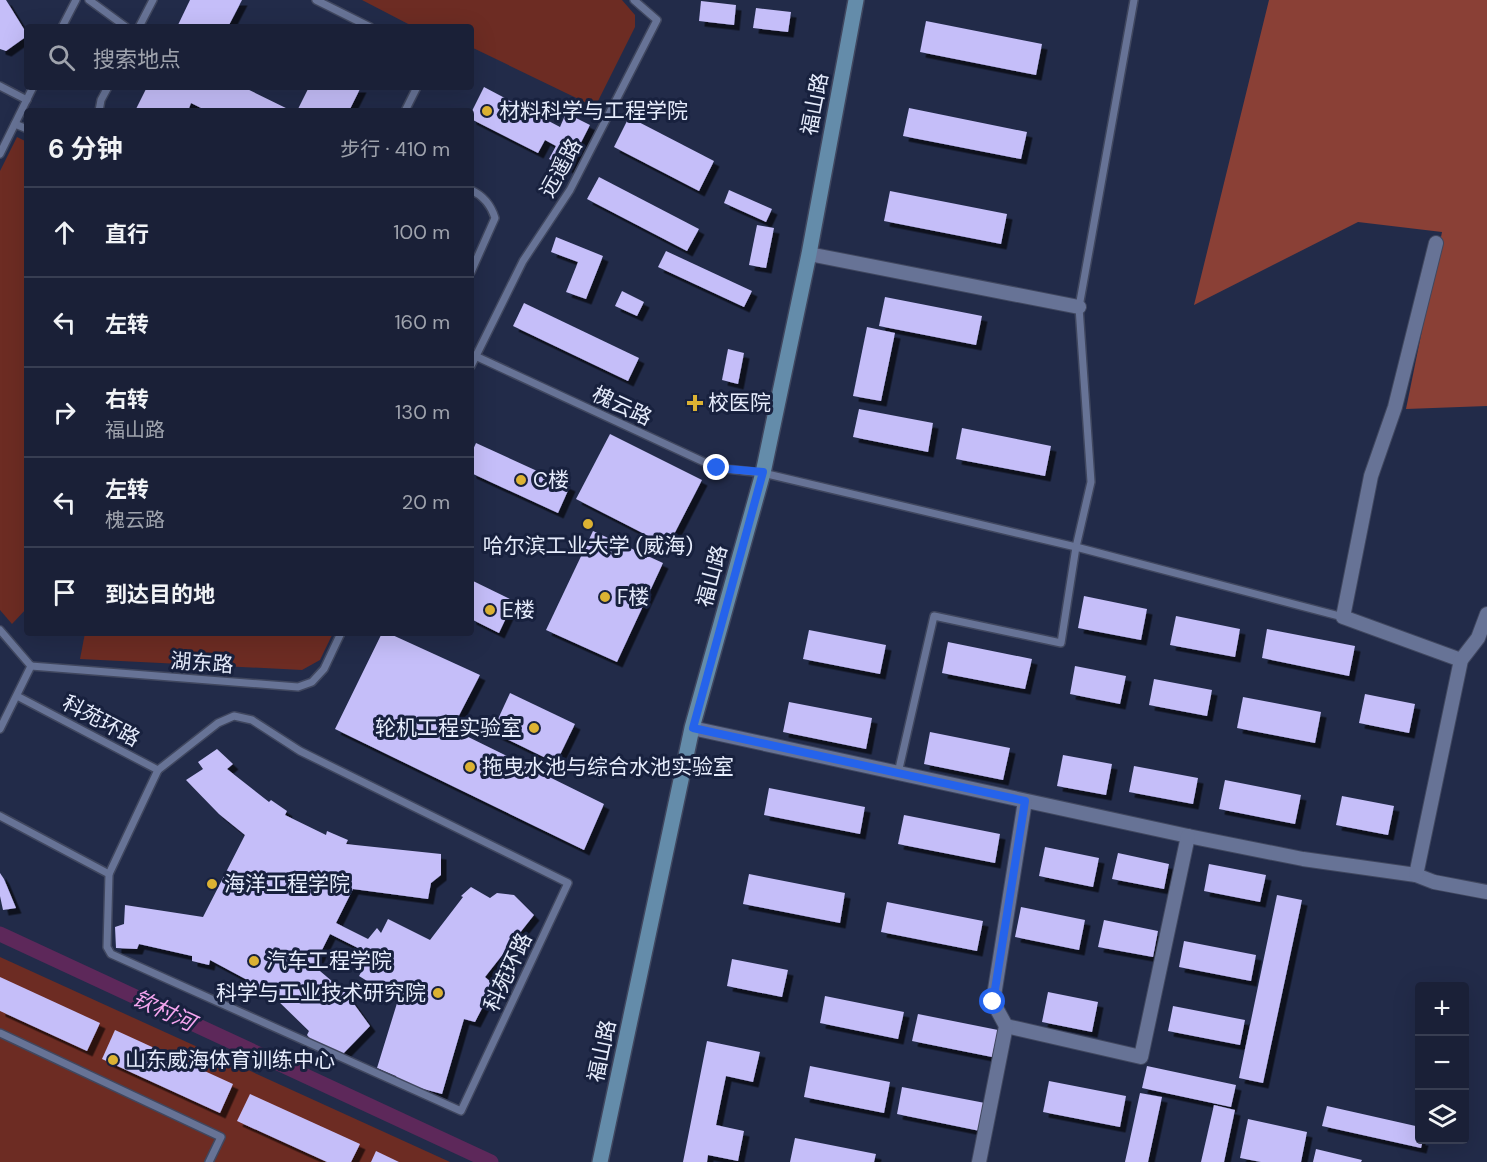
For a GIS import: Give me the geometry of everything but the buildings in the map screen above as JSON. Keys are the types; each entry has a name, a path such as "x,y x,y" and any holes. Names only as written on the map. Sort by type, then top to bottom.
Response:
{"main road":[{"name":"福山路","path":"600,1162 693,728 763,472 809,254 856,0"}],"street":[{"path":"1436,243 1395,407 1371,476 1343,616 1461,660"},
{"path":"809,254 1079,307"},
{"path":"1416,875 1461,660 1478,638 1487,614"},
{"path":"693,728 1188,836 1303,859 1416,875 1434,882 1487,892"},
{"path":"979,1162 1006,1026 993,1002 1025,801"},
{"path":"1006,1026 1141,1057 1188,836"}],"lane":[{"path":"64,24 76,0"},
{"path":"89,0 122,24"},
{"path":"141,24 153,0"},
{"path":"316,0 364,24"},
{"name":"远遥路","path":"474,353 523,261 570,190 657,20 634,0"},
{"path":"898,773 934,616 1061,643 1076,547 1091,482 1079,307 1134,0"},
{"path":"0,86 27,100"},
{"path":"0,154 32,90"},
{"path":"100,108 106,90"},
{"path":"406,108 416,90"},
{"path":"15,124 24,128"},
{"path":"474,192 490,205 495,218 474,265"},
{"name":"槐云路","path":"474,355 717,468 763,472 1076,547 1343,616"},
{"path":"0,630 32,666 0,729"},
{"name":"湖东路","path":"32,666 298,687 312,682 324,669 340,636"},
{"name":"科苑环路","path":"17,696 158,770 218,723 234,716 252,720 300,751 568,883 461,1111 111,954 106,947 109,874"},
{"path":"0,816 109,874 158,770"},
{"path":"0,1033 221,1137 209,1162"}],"shaded area":[{"path":"362,0 622,0 635,15 635,27 595,107 474,48 474,24 408,24"},
{"path":"1269,0 1487,0 1487,406 1406,409 1442,232 1358,222 1194,305"},
{"path":"17,137 24,140 24,611 12,624 0,610 0,171"},
{"path":"84,636 332,636 320,660 302,670 80,659"},
{"name":"山东威海体育训练中心","path":"0,957 450,1162 0,1162"}],"waterway":[{"name":"钦村河","path":"0,934 491,1162"}],"place":[{"name":"材料科学与工程学院","path":"487,111"},
{"name":"校医院","path":"695,403"},
{"name":"C楼","path":"521,480"},
{"name":"哈尔滨工业大学 (威海)","path":"588,524"},
{"name":"F楼","path":"605,597"},
{"name":"E楼","path":"490,610"},
{"name":"轮机工程实验室","path":"534,728"},
{"name":"拖曳水池与综合水池实验室","path":"470,767"},
{"name":"海洋工程学院","path":"212,884"},
{"name":"汽车工程学院","path":"254,961"},
{"name":"科学与工业技术研究院","path":"438,993"},
{"name":"山东威海体育训练中心","path":"113,1060"}],"route":[{"path":"717,468 763,472 693,728 1025,801 993,1002"}]}
